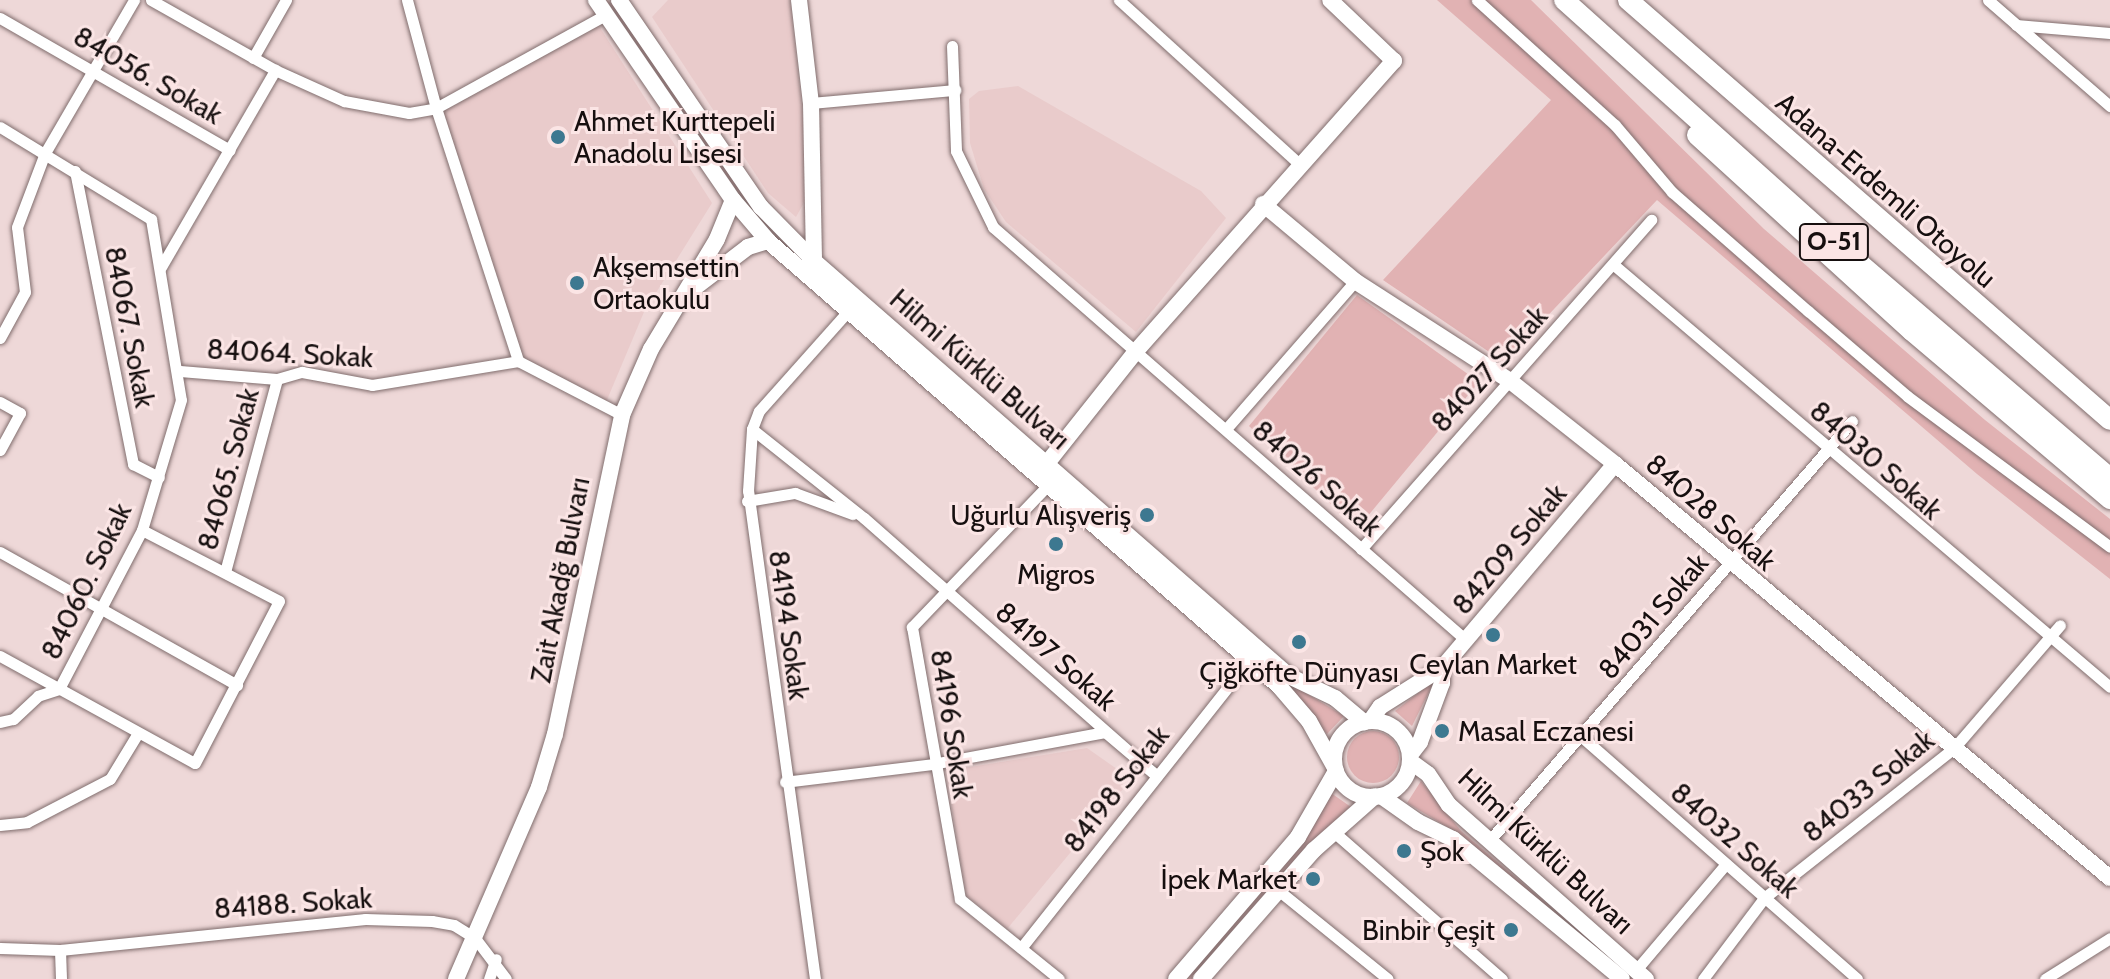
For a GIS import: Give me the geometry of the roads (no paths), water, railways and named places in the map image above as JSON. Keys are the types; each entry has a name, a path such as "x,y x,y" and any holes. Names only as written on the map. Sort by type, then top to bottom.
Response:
{"highway":[{"name":"O-51","path":"1564,0 1642,72 2110,478"},
{"name":"Adana-Erdemli Otoyolu","path":"1628,0 1873,217 2110,420"},
{"path":"1642,72 1715,156 2110,499"},
{"path":"1873,217 1934,256 2110,403"}],"main road":[{"name":"Hilmi Kürklü Bulvarı","path":"596,0 733,200 768,241 1249,660 1309,721 1335,768"},
{"name":"Hilmi Kürklü Bulvarı","path":"619,0 761,207 814,261 1048,462 1289,676 1335,698 1367,721"},
{"path":"799,0 811,103 814,261"},
{"path":"1048,462 1137,350 1263,204 1394,61 1330,0"},
{"name":"Zait Akadğ Bulvarı","path":"456,979 539,787 555,734 622,415 651,349 687,295 733,200"},
{"name":"84028 Sokak","path":"1263,204 1355,281 1510,381 1615,464 1729,563 2110,878"},
{"path":"687,295 722,265 768,241"},
{"name":"84209 Sokak","path":"1442,668 1615,464"},
{"path":"1176,979 1298,837 1335,768 1338,740 1367,721 1380,707 1442,668"},
{"path":"1201,979 1278,890 1335,833 1378,796 1402,783 1442,683 1442,668"},
{"path":"1367,721 1396,729 1410,758"},
{"name":"Hilmi Kürklü Bulvarı","path":"1410,758 1489,841 1635,976"},
{"path":"1335,768 1347,788 1378,796"},
{"name":"Hilmi Kürklü Bulvarı","path":"1378,796 1418,822 1453,839 1635,976"}],"street":[{"path":"2,330 25,292 17,227 45,153 134,0"},
{"path":"151,0 275,70 344,101 409,113 436,108 607,14"},
{"path":"253,58 286,0"},
{"path":"407,0 436,108 518,361 622,415"},
{"path":"1119,0 1299,164"},
{"path":"1477,0 1615,125 1672,192 1819,320 1907,396 2110,547"},
{"path":"1988,0 2002,4 2016,25 2110,106"},
{"name":"84056. Sokak","path":"0,18 230,150"},
{"path":"2016,25 2110,33"},
{"name":"84026 Sokak","path":"952,46 956,151 993,227 1466,640"},
{"path":"161,267 275,70"},
{"path":"811,103 955,90"},
{"name":"84060. Sokak","path":"0,127 151,219 180,371 181,400 142,530 59,689 38,696 13,719 0,722"},
{"name":"84067. Sokak","path":"75,171 133,464 159,477"},
{"name":"84027 Sokak","path":"1361,549 1651,220"},
{"name":"84030 Sokak","path":"1614,265 2048,639 2110,687"},
{"path":"1226,429 1355,281"},
{"name":"84194 Sokak","path":"815,979 747,501 752,429 759,411 848,311"},
{"name":"84064. Sokak","path":"180,371 277,379 302,372 372,385 518,361"},
{"name":"84065. Sokak","path":"225,572 277,379"},
{"path":"0,402 20,413 0,450"},
{"name":"84031 Sokak","path":"1489,841 1852,421"},
{"name":"84197 Sokak","path":"752,429 864,518 1157,776"},
{"name":"84196 Sokak","path":"1048,485 912,627 933,764 960,899 1059,979"},
{"path":"747,501 795,493 864,518"},
{"path":"0,656 195,763 279,601 142,530"},
{"path":"0,552 237,685"},
{"name":"84033 Sokak","path":"1703,979 1764,898 1954,748 2060,625"},
{"name":"84198 Sokak","path":"1021,948 1249,660"},
{"name":"84197 Sokak","path":"933,764 1105,732 1157,776"},
{"path":"0,825 27,822 110,779 138,733"},
{"name":"84032 Sokak","path":"1582,737 1857,979"},
{"path":"785,782 933,764"},
{"path":"1335,833 1502,979"},
{"path":"1635,976 1726,864"},
{"path":"1278,890 1388,979"},
{"name":"84188. Sokak","path":"0,948 60,950 365,919 432,921 454,925 475,938 496,959 506,979"},
{"path":"2045,979 2110,938"},
{"path":"60,950 61,979"},
{"path":"489,979 496,959"}],"place":[{"name":"Ahmet Kurttepeli Anadolu Lisesi","path":"558,137"},
{"name":"Akşemsettin Ortaokulu","path":"577,283"},
{"name":"Uğurlu Alışveriş","path":"1147,515"},
{"name":"Migros","path":"1056,544"},
{"name":"Ceylan Market","path":"1493,635"},
{"name":"Çiğköfte Dünyası","path":"1299,642"},
{"name":"Masal Eczanesi","path":"1442,731"},
{"name":"Şok","path":"1404,851"},
{"name":"İpek Market","path":"1313,879"},
{"name":"Binbir Çeşit","path":"1511,930"}]}
